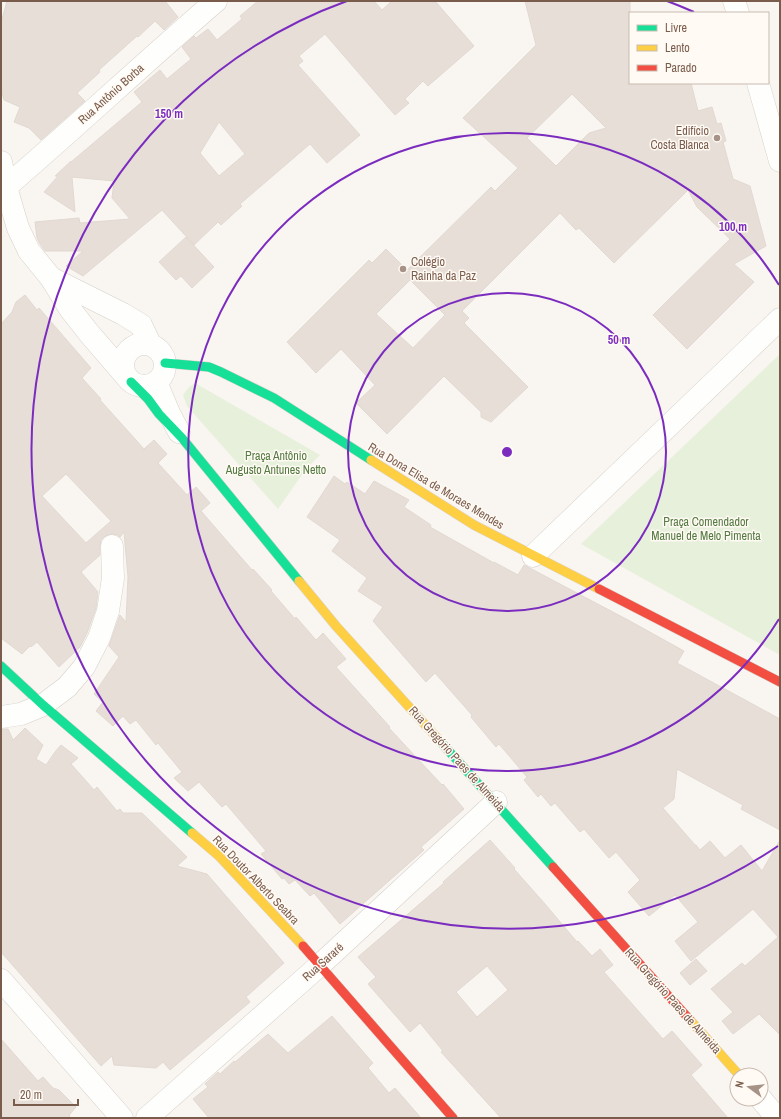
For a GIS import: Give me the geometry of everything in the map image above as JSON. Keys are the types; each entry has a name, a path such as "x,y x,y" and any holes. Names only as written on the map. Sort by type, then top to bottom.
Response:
{"street":[{"name":"Rua Antônio Borba","path":"6,187 216,1"},
{"path":"734,1 738,12"},
{"path":"758,84 780,161"},
{"name":"Rua Gregório Paes de Almeida","path":"1,162 6,187 18,228 29,251 51,278 70,309 88,332 148,399 159,414 182,438 336,626 496,802 732,1067"},
{"name":"Rua Gregório Paes de Almeida","path":"51,278 123,314 141,325 150,344"},
{"path":"533,556 780,318"},
{"path":"150,344 157,348 162,355 161,372 148,386 139,386 128,378 123,367 124,359 134,346 150,344"},
{"name":"Rua Dona Elisa de Moraes Mendes","path":"161,372 209,367 274,398 474,525 780,682"},
{"name":"Rua Gregório Paes de Almeida","path":"161,372 169,413 182,438"},
{"path":"1,717 21,714 43,705 67,686 84,667 99,638 108,611 113,578 112,546"},
{"name":"Rua Doutor Alberto Seabra","path":"1,666 43,705 219,856 320,965 453,1118"},
{"name":"Rua Sararé","path":"147,1118 320,965 496,802"},
{"path":"1,980 122,1118"},
{"path":"767,1107 777,1118"}],"green space":[{"name":"Praça Comendador Manuel de Melo Pimenta","path":"780,354 780,655 581,544"},
{"name":"Praça Antônio Augusto Antunes Netto","path":"195,383 320,455 306,469 278,509 187,406 183,395 189,387"}],"building":[{"path":"7,1 165,1 178,17 164,30 155,21 99,70 100,72 77,93 85,101 41,140 29,128 14,122 20,107 4,100 1,88 1,23"},
{"path":"258,1 374,1 382,10 392,1 435,1 474,46 428,86 423,81 405,99 409,103 395,115 325,34 299,56 303,61 298,65 360,135 327,163 310,144 240,204 242,206 221,225 218,222 194,245 162,210 83,276 66,266 83,251 45,251 37,238 35,222 79,218 80,223 130,219 112,198 114,181 72,177 75,212 44,192 58,176 55,176 71,161 142,102 134,92 160,70 167,79 191,59 182,47 194,36 196,38 208,29 217,40 242,19 240,16","holes":["219,122 245,154 219,176 200,153"]},
{"path":"525,1 630,1 629,84 691,84 698,111 712,107 717,124 721,123 726,141 723,142 733,179 750,186 766,246 734,264 754,282 687,349 653,315 730,239 697,207 688,190 614,263 579,228 576,230 560,213 462,311 469,318 464,323 528,387 491,422 481,417 481,412 444,376 387,434 356,403 375,385 341,349 316,373 287,342 369,260 372,263 386,249 407,270 491,187 495,191 518,168 463,118 536,45","holes":["572,94 606,128 589,133 556,166 527,138","410,280 445,315 413,348 376,314"]},
{"path":"186,237 214,267 192,288 181,276 176,280 159,262"},
{"path":"25,295 37,310 39,308 91,368 82,378 101,399 100,400 144,449 154,440 167,454 158,463 187,495 196,487 210,503 201,511 252,570 253,569 272,590 271,591 295,619 296,617 316,640 323,633 346,659 336,667 390,727 389,728 442,785 443,784 464,809 421,847 424,850 340,924 314,893 310,896 295,880 289,884 284,878 282,879 261,854 266,851 226,804 222,807 199,782 188,791 174,778 182,772 158,743 156,745 136,720 130,724 123,716 113,726 96,711 103,702 94,694 119,657 109,646 120,615 126,622 128,577 124,532 120,537 112,534 105,536 101,540 100,555 81,572 98,592 96,608 80,647 59,667 37,642 31,647 30,646 22,654 1,638 1,324 12,312 16,302","holes":["66,474 111,521 86,543 42,496"]},
{"path":"334,476 345,484 347,482 365,494 374,481 409,500 404,507 431,525 430,527 518,575 524,565 628,620 684,651 677,663 780,719 780,830 741,809 743,805 677,769 674,799 663,808 700,850 710,841 725,858 741,845 762,871 780,840 780,1035 759,1014 733,1034 722,1021 733,1012 711,989 742,963 745,966 778,937 753,909 691,961 675,941 698,922 675,895 649,916 628,892 640,880 616,852 609,858 584,829 580,832 555,803 551,806 541,794 538,797 524,780 527,777 499,744 496,747 471,717 472,715 435,673 426,682 373,621 383,607 358,591 367,578 332,551 340,540 307,517"},
{"path":"25,728 43,745 36,759 46,765 61,745 78,758 71,764 94,790 97,787 117,811 120,809 123,813 142,813 187,857 177,866 207,874 284,963 246,997 250,1002 170,1070 163,1062 156,1068 114,1065 112,1056 101,1066 1,952 1,729 8,729 13,740"},
{"path":"490,840 577,942 578,941 592,956 600,949 613,965 604,972 663,1039 672,1031 702,1065 691,1075 728,1118 501,1118 441,1052 443,1051 420,1023 410,1032 368,984 376,977 358,957 444,883 443,882","holes":["487,966 508,990 477,1017 456,992"]},
{"path":"696,959 707,971 690,985 680,973"},
{"path":"332,1016 373,1063 368,1068 389,1093 395,1088 421,1118 209,1118 193,1099 208,1087 205,1084 218,1072 220,1074 268,1034 288,1053"},
{"path":"1,1039 38,1081 43,1077 53,1088 59,1090 76,1107 70,1114 69,1118 1,1118"}],"traffic: fast":[{"path":"165,363 209,367 221,372 274,398 371,460"},
{"path":"131,382 182,438 299,581"},
{"path":"1,666 43,705 192,833"},
{"path":"438,739 553,867"}],"traffic: slow":[{"path":"371,460 474,525 599,589"},
{"path":"299,581 336,626 438,739"},
{"path":"192,833 219,856 303,946"},
{"path":"690,1020 732,1067"}],"traffic: jam":[{"path":"599,589 780,682"},
{"path":"553,867 690,1020"},
{"path":"303,946 453,1118"}],"place":[{"name":"Edifício Costa Blanca","path":"717,138"},
{"name":"Colégio Rainha da Paz","path":"403,269"}]}
